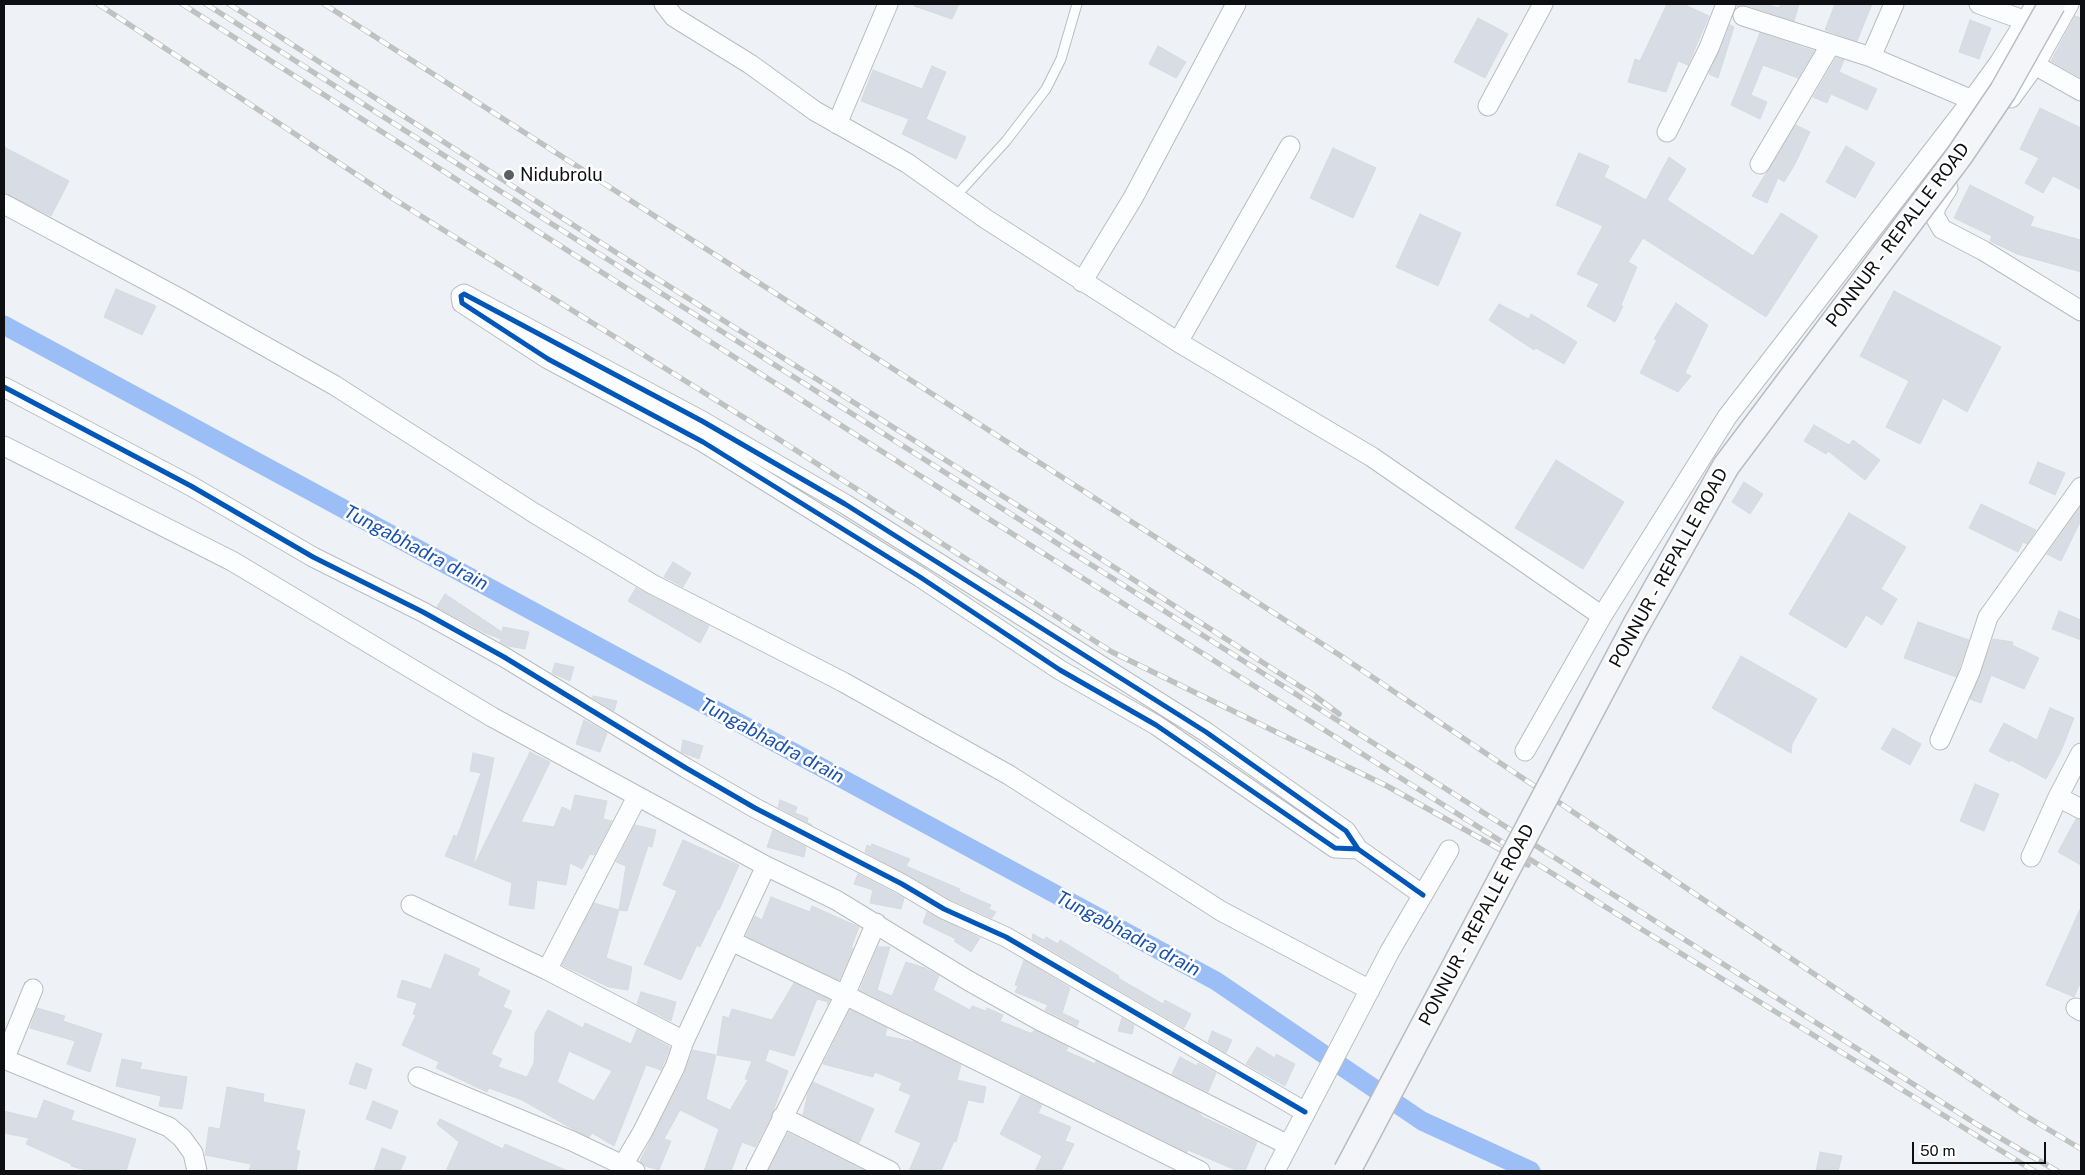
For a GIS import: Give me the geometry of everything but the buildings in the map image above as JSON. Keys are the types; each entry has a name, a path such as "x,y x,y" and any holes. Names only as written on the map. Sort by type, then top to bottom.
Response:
{"main road":[{"name":"PONNUR - REPALLE ROAD","path":"1347,1171 1635,627 1726,466 1959,156 2003,91 2052,4"}],"street":[{"path":"664,4 674,17 750,64 814,111 906,163 1082,282 1178,342 1372,457 1602,616"},
{"path":"837,124 888,4"},
{"path":"1082,282 1133,198 1236,4"},
{"path":"1488,106 1543,4"},
{"path":"1666,132 1709,48 1726,4"},
{"path":"1871,57 1894,4"},
{"path":"1979,4 2026,21"},
{"path":"1524,751 1602,616 1727,417 1972,100 2036,4"},
{"path":"2069,4 2035,65 1941,197 1934,215 1942,229 1984,251 2081,311"},
{"path":"1743,16 1871,57 1972,100"},
{"path":"1760,164 1831,44"},
{"path":"2035,65 2081,91"},
{"path":"1178,342 1290,146"},
{"path":"4,204 179,298 334,385 534,513 652,584 843,682 1001,771 1221,911 1370,990"},
{"path":"1358,849 1335,848 1156,725 1073,678 939,590 692,437 548,359 462,303 461,296 464,294 702,421 845,504 1222,742 1346,831 1358,849 1423,895"},
{"path":"4,387 173,477 313,558 423,612 504,657 755,808 902,884 944,909 1006,937 1306,1108"},
{"path":"692,437 702,421"},
{"path":"4,446 232,561 492,717 766,866 836,900 969,981 1037,1019 1288,1146"},
{"path":"1940,740 1970,672 1988,617 2081,487"},
{"path":"939,590 952,571"},
{"path":"1073,678 1088,657"},
{"path":"1209,761 1222,742"},
{"path":"2031,857 2058,797 2081,753"},
{"path":"547,970 637,797"},
{"path":"2058,797 2081,809"},
{"path":"1275,1171 1342,1041 1449,850"},
{"path":"418,1077 572,1141 629,1168 643,1131 672,1074 684,1041 766,866"},
{"path":"411,905 547,970 684,1041"},
{"path":"756,1171 845,995 876,924"},
{"path":"731,941 845,995 1200,1171"},
{"path":"33,989 4,1060 169,1127 182,1138 193,1153 197,1171"},
{"path":"782,1117 890,1171"}],"lane":[{"path":"955,197 1006,141 1046,89 1061,59 1076,4"}],"waterway":[{"name":"Tungabhadra drain","path":"4,325 1216,981 1422,1121 1531,1171"}],"railway":[{"path":"98,4 389,196 772,435 1112,652 1387,786 1528,865"},
{"path":"182,4 911,470 1612,911 2034,1171"},
{"path":"206,4 1978,1125 2057,1171"},
{"path":"229,4 648,273 1028,512 1315,696 1339,714"},
{"path":"324,4 1341,656 2021,1113 2081,1149"}],"cycle path":[{"path":"1358,849 1335,848 1156,725 1060,670 920,577 703,442 548,359 462,303 461,296 464,294 702,421 845,504 1206,732 1346,831 1358,849 1423,895"},
{"path":"4,387 191,486 313,557 423,612 504,657 755,808 902,884 944,909 1006,937 1305,1112"}],"place":[{"name":"Nidubrolu","path":"509,175"}]}
